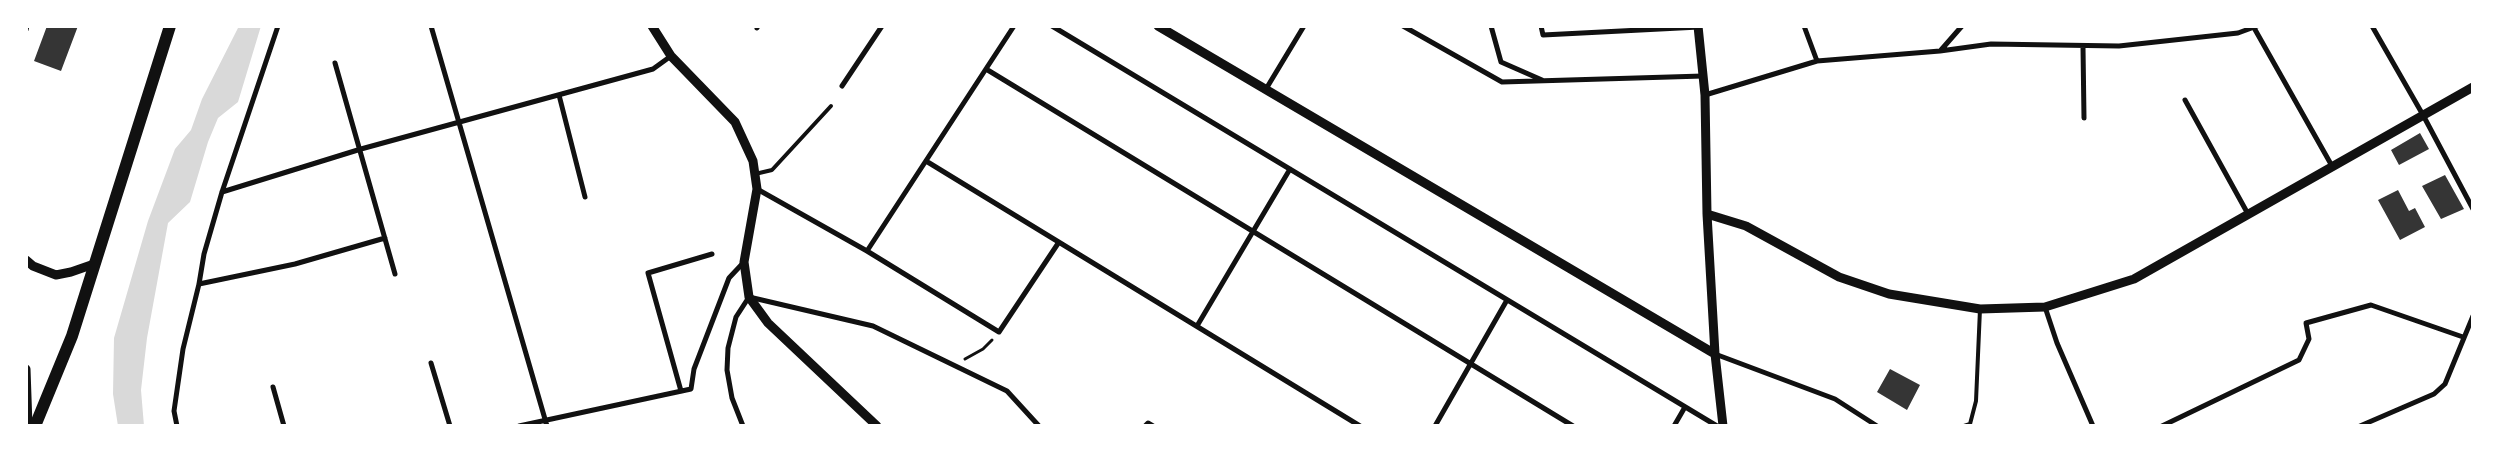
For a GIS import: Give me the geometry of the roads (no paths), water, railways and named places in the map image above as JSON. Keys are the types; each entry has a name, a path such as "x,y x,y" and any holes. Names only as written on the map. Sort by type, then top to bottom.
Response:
{"main road":[{"path":"35,426 72,336 170,26"}],"street":[{"path":"26,30 27,26"},
{"path":"177,426 174,411 183,350 199,284 204,254 222,192 278,26"},
{"path":"431,26 546,423"},
{"path":"652,26 671,56 735,122 753,161 757,189 744,262 749,297 768,322 877,426"},
{"path":"842,86 882,26"},
{"path":"867,252 1014,26"},
{"path":"1052,26 1717,426"},
{"path":"1158,26 1715,354 1834,400 1877,426"},
{"path":"1266,90 1304,26"},
{"path":"1403,26 1502,82 1703,76"},
{"path":"1490,26 1501,62 1546,81"},
{"path":"1541,26 1543,35 1699,27 1705,95 1707,214 1715,354 1723,426"},
{"path":"1804,26 1817,61"},
{"path":"1940,51 1962,26"},
{"path":"2372,26 2423,115 2473,209"},
{"path":"1705,95 1817,61 1940,51 1991,44 2119,46 2229,34 2255,27 2332,166"},
{"path":"2083,46 2084,118"},
{"path":"222,192 361,149 653,69 671,56"},
{"path":"335,63 395,274"},
{"path":"986,69 1573,426"},
{"path":"1707,214 1746,226 1839,277 1889,294 1980,309 2045,307 2134,279 2473,87"},
{"path":"559,95 585,197"},
{"path":"2185,100 2248,214"},
{"path":"926,161 1360,426"},
{"path":"1197,326 1290,169"},
{"path":"757,189 867,252 999,332 1059,242"},
{"path":"199,284 295,264 385,238"},
{"path":"681,391 648,273 712,254"},
{"path":"26,260 33,266 56,274 71,272 94,264"},
{"path":"519,426 546,423 691,388 694,368 729,278 744,262"},
{"path":"749,297 873,326 1007,391 1039,426"},
{"path":"743,426 732,398 727,370 728,348 736,316 749,297"},
{"path":"1435,426 1507,300"},
{"path":"2162,426 2299,360 2309,339 2306,323 2372,306 2462,338"},
{"path":"2045,307 2057,343 2093,426"},
{"path":"2360,426 2434,394 2445,384 2462,338 2473,316"},
{"path":"431,363 450,426"},
{"path":"26,369 28,426"},
{"path":"273,387 284,426"},
{"path":"1674,426 1685,406"},
{"path":"1145,426 1148,423 1153,426"}],"lane":[{"path":"755,174 772,170 831,106"},
{"path":"1964,426 1970,424 1976,401 1980,309"}]}
